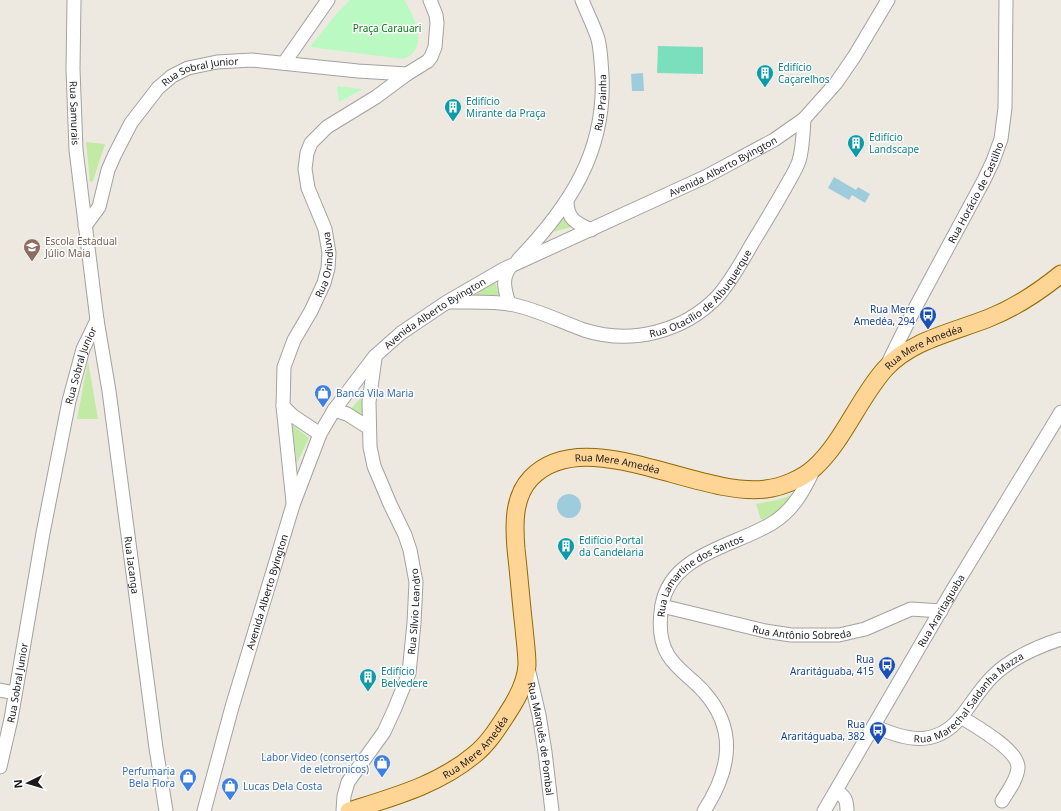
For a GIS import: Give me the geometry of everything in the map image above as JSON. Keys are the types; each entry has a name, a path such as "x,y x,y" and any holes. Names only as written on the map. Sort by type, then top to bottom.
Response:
{"main road":[{"name":"Rua Mere Amedéa","path":"349,811 419,788 454,770 476,754 495,733 518,697 522,688 527,666 515,541 515,516 518,501 525,487 532,478 548,466 567,459 584,457 608,458 713,484 749,490 771,488 792,482 814,469 829,452 885,368 902,354 939,335 992,317 1023,300 1061,274"}],"street":[{"name":"Rua Samurais","path":"74,0 73,69 76,150 85,226"},
{"path":"322,2 284,62 373,72 407,74 428,61 435,47 437,23 436,15 430,0"},
{"name":"Rua Prainha","path":"513,265 541,235 567,201 592,153 602,106 602,63 598,39 582,0"},
{"name":"Avenida Alberto Byington","path":"204,811 232,707 293,505 320,434 334,410 353,383 375,356 401,334 448,302 513,265 705,177 774,140 804,119 840,76 854,57 888,0"},
{"name":"Rua Horácio de Castilho","path":"885,368 914,310 984,180 1001,139 1005,108 1006,0"},
{"name":"Rua Sobral Junior","path":"0,767 11,719 43,534 69,401 83,349 97,320 85,226 99,207 108,170 128,129 158,88 172,76 188,68 217,62 252,60 284,62"},
{"path":"373,72 378,84 376,97"},
{"name":"Rua Orindiuva","path":"293,505 283,406 284,368 294,340 311,312 324,283 328,268 329,253 325,229 308,188 305,169 307,153 311,143 327,127 376,97 407,74"},
{"name":"Rua Otacílio de Albuquerque","path":"448,302 509,304 540,313 585,330 620,336 647,334 661,331 694,316 718,296 732,278 792,175 799,160 804,119"},
{"path":"567,201 569,215 577,223 591,230"},
{"path":"509,304 504,284 505,277 513,265"},
{"name":"Rua Iacanga","path":"97,320 109,390 156,748 166,811"},
{"name":"Rua Sílvio Leandro","path":"343,811 344,796 348,782 384,732 409,674 414,623 416,582 410,550 405,535 374,466 370,448 368,402 375,356"},
{"path":"283,406 293,416 320,434"},
{"path":"334,410 347,414 368,428"},
{"name":"Rua Araritaguaba","path":"824,811 941,611 1061,412"},
{"name":"Rua Lamartine dos Santos","path":"704,811 722,777 727,757 727,734 722,718 714,704 704,691 668,656 662,641 660,624 664,596 673,580 686,566 707,553 746,537 768,525 789,510 804,489 814,469"},
{"name":"Rua Antônio Sobreda","path":"662,606 765,631 791,635 819,636 839,635 865,629 911,610 941,611"},
{"name":"Rua Marechal Saldanha Mazza","path":"874,726 907,738 920,739 933,737 945,732 954,726 977,693 993,676 1017,657 1061,639"},
{"name":"Rua Marquês de Pombal","path":"527,666 540,722 552,811"},
{"path":"0,690 15,693"},
{"path":"961,717 1009,751 1015,758 1018,766 1016,777 1002,801"},
{"path":"836,791 844,795 847,811"}],"green space":[{"name":"Praça Carauari","path":"350,0 404,0 416,23 418,32 416,48 411,55 403,59 310,47 337,13"},
{"path":"658,46 703,47 703,74 657,73"},
{"path":"337,86 363,89 339,102"},
{"path":"86,142 105,144 93,181 90,182"},
{"path":"565,215 571,227 553,232"},
{"path":"495,280 497,290 502,298 475,295"},
{"path":"88,361 98,419 77,419"},
{"path":"364,394 361,420 349,411"},
{"path":"292,425 309,438 297,463"},
{"path":"792,495 793,499 786,508 761,520 756,504 777,500"}],"water":[{"path":"643,73 644,91 632,91 631,74"},
{"path":"834,177 856,190 858,187 870,194 865,203 852,195 849,200 828,188"},
{"path":"569,494 578,497 581,506 578,515 569,518 560,515 557,506 560,497"}],"place":[{"name":"Edifício Caçarelhos","path":"765,88"},
{"name":"Edifício Mirante da Praça","path":"453,122"},
{"name":"Edifício Landscape","path":"856,158"},
{"name":"Escola Estadual Júlio Maia","path":"32,262"},
{"name":"Rua Mere Amedéa, 294","path":"928,330"},
{"name":"Banca Vila Maria","path":"323,408"},
{"name":"Edifício Portal da Candelaria","path":"566,561"},
{"name":"Rua Araritáguaba, 415","path":"887,680"},
{"name":"Edifício Belvedere","path":"368,692"},
{"name":"Rua Araritáguaba, 382","path":"878,745"},
{"name":"Labor Video (consertos de eletronicos)","path":"382,778"},
{"name":"Perfumaria Bela Flora","path":"188,792"},
{"name":"Lucas Dela Costa","path":"230,801"}]}
